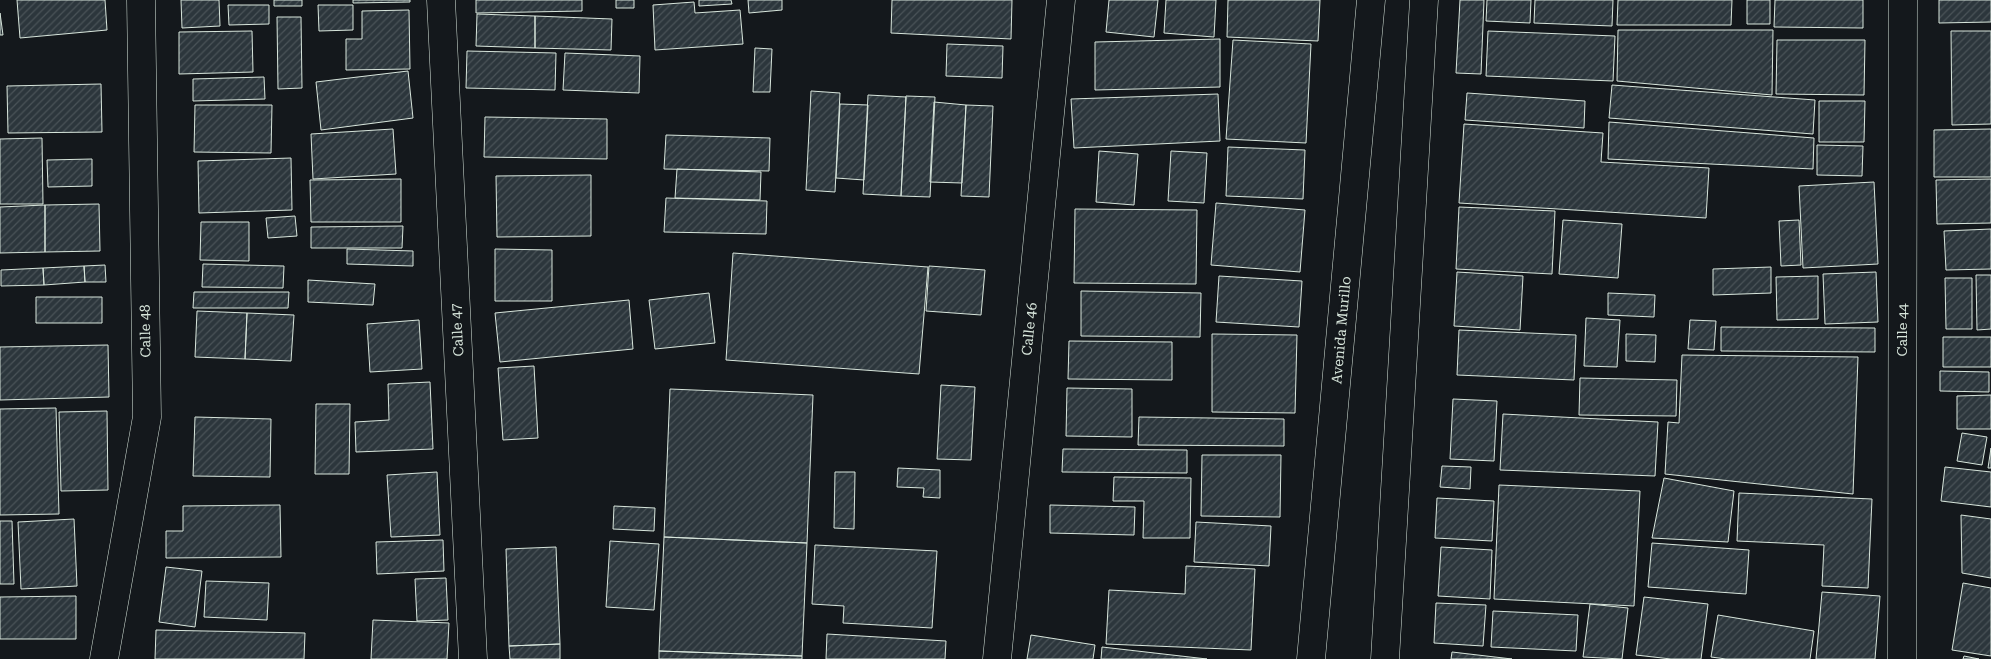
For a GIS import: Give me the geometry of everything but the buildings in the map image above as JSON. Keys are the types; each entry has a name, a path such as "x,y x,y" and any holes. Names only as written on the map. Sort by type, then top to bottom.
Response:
{"street":[{"name":"Calle 48","path":"104,659 147,417 141,0"},
{"name":"Calle 47","path":"440,0 472,659"},
{"name":"Calle 46","path":"997,659 1061,0"},
{"name":"Avenida Murillo","path":"1311,659 1371,0"},
{"path":"1385,659 1424,0"},
{"name":"Calle 44","path":"1902,659 1903,0"}]}
